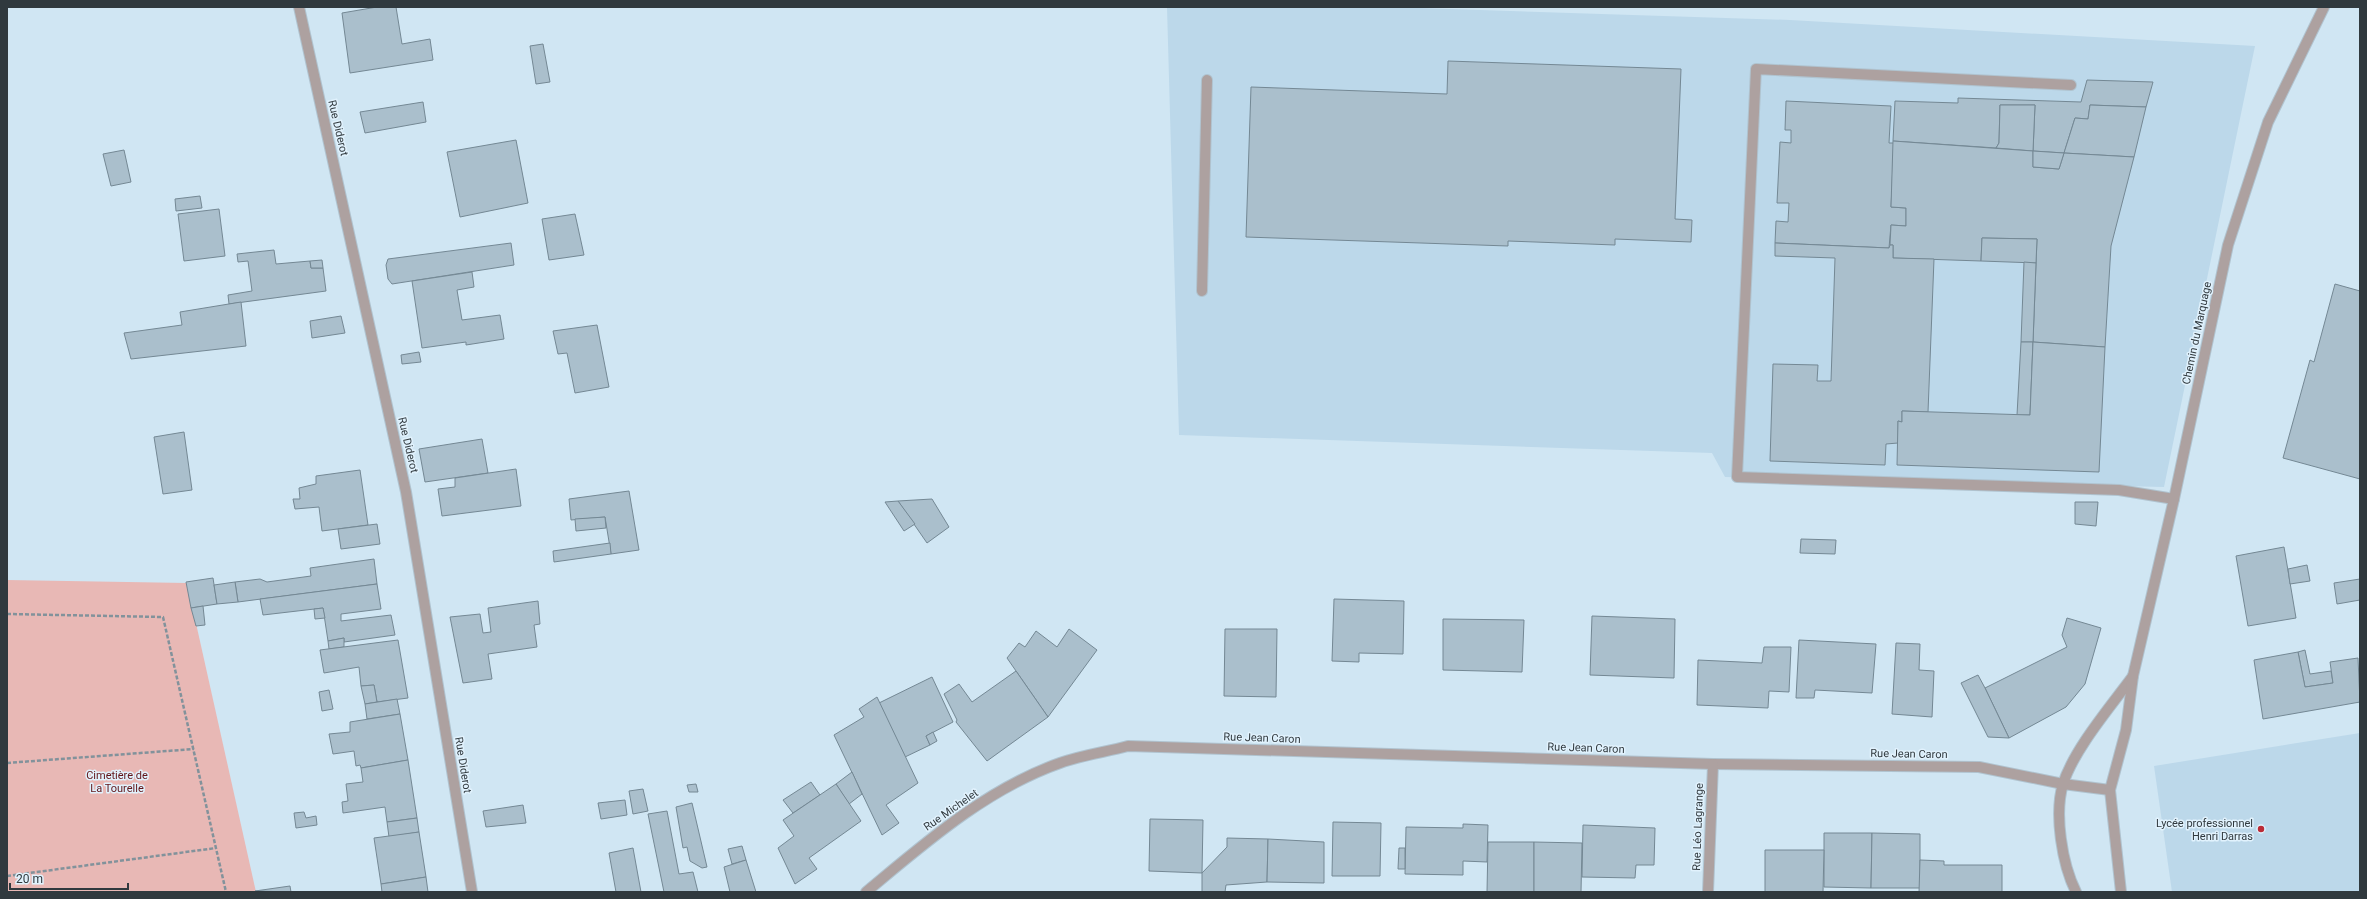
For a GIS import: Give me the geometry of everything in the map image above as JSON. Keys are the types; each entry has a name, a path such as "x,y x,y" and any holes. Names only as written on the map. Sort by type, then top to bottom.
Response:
{"street":[{"name":"Rue Diderot","path":"299,7 406,492 472,892"},
{"name":"Chemin du Marquage","path":"2120,892 2110,790 2126,730 2133,676 2174,499 2228,244 2268,122 2324,7"},
{"path":"2071,85 1756,69 1737,477 2119,490 2174,499"},
{"path":"1202,291 1207,80"},
{"name":"Chemin du Marquage","path":"2076,892 2060,839 2063,784 2095,726 2133,676"},
{"name":"Rue Jean Caron","path":"1060,763 1128,746 1713,764 1979,767 2063,784 2110,790"},
{"name":"Rue Michelet","path":"866,892 935,835 1004,788 1060,763"},
{"name":"Rue Léo Lagrange","path":"1708,892 1713,764"}],"path":[{"path":"7,614 163,617 226,892"},
{"path":"7,763 194,749"},
{"path":"7,876 216,848"}],"shaded area":[{"path":"1167,7 1389,7 1790,20 2255,46 2164,487 1725,477 1712,453 1179,435"},
{"name":"Lycée professionnel Henri Darras","path":"2360,733 2360,892 2172,892 2154,766"}],"green space":[{"name":"Cimetière de La Tourelle","path":"7,580 187,583 256,892 7,892"}],"building":[{"path":"377,7 396,7 402,44 430,39 433,60 350,73 342,13"},
{"path":"543,44 550,82 536,84 530,46"},
{"path":"1448,61 1681,69 1675,219 1692,220 1691,242 1615,239 1615,245 1508,241 1508,246 1246,237 1251,87 1447,94"},
{"path":"2087,80 2153,82 2146,107 2090,105 2088,119 2075,118 2064,153 2033,151 2035,105 2000,105 1999,143 1996,148 1893,141 1895,101 1958,103 1958,98 2081,102"},
{"path":"1786,101 1891,106 1889,143 1894,143 1891,207 1906,208 1906,226 1891,225 1889,248 1775,243 1776,221 1788,222 1789,203 1777,203 1780,142 1791,143 1791,130 1785,130"},
{"path":"423,102 426,122 365,133 360,112"},
{"path":"2000,105 2035,105 2033,151 1996,148 1999,143"},
{"path":"2090,105 2146,107 2134,157 2064,153 2075,118 2088,119"},
{"path":"516,140 528,203 460,217 447,152"},
{"path":"1893,141 2033,151 2033,167 2059,169 2064,153 2134,157 2111,246 2105,347 2033,342 2037,239 1982,238 1981,261 1893,258 1893,245 1890,245 1891,225 1906,226 1906,208 1891,207"},
{"path":"124,150 131,182 111,186 103,154"},
{"path":"2033,151 2064,153 2059,169 2033,167"},
{"path":"200,196 202,208 176,211 175,199"},
{"path":"219,209 225,256 184,261 178,214"},
{"path":"575,214 584,255 549,260 542,219"},
{"path":"1982,238 2037,239 2036,263 1981,261"},
{"path":"511,243 514,265 392,284 388,279 386,265 388,259"},
{"path":"1775,243 1889,248 1890,245 1893,245 1893,258 1934,259 1928,412 1902,411 1902,422 1898,421 1898,443 1886,444 1885,465 1770,461 1773,364 1818,365 1817,381 1831,381 1835,258 1775,256"},
{"path":"274,250 276,264 310,261 311,268 323,268 326,291 229,304 228,295 252,291 248,261 238,262 237,254"},
{"path":"322,260 323,268 311,268 310,261"},
{"path":"2024,262 2036,263 2033,342 2021,342"},
{"path":"472,272 474,287 457,290 462,320 500,315 504,339 466,345 466,342 422,348 412,281"},
{"path":"2335,284 2360,291 2360,479 2283,458 2310,360 2314,362"},
{"path":"241,302 246,346 131,359 124,333 182,325 180,312"},
{"path":"341,316 345,333 312,338 310,321"},
{"path":"597,325 609,387 575,393 567,353 558,354 553,331"},
{"path":"2021,342 2033,342 2030,415 2017,415"},
{"path":"2033,342 2105,347 2099,472 1897,465 1898,421 1902,422 1902,411 2030,415"},
{"path":"419,352 421,362 402,364 401,355"},
{"path":"184,432 192,490 163,494 154,437"},
{"path":"482,439 488,473 425,482 419,449"},
{"path":"516,469 521,506 442,516 438,489 455,487 455,478"},
{"path":"360,470 368,525 322,531 319,507 295,509 293,499 300,499 299,488 316,484 316,476"},
{"path":"629,491 639,550 611,554 605,517 571,520 569,499"},
{"path":"932,499 949,527 927,543 898,501"},
{"path":"898,501 915,524 904,531 885,502"},
{"path":"2075,502 2098,502 2096,526 2075,524"},
{"path":"605,517 606,528 576,531 575,519"},
{"path":"377,524 380,544 341,549 338,529"},
{"path":"1801,539 1836,540 1835,554 1800,553"},
{"path":"610,543 611,554 554,562 553,551"},
{"path":"2284,547 2296,618 2248,626 2236,556"},
{"path":"374,559 377,584 238,602 235,582 260,579 267,582 311,576 310,568"},
{"path":"2307,565 2310,581 2290,584 2288,569"},
{"path":"213,578 217,604 191,608 186,582"},
{"path":"2360,579 2360,600 2337,604 2334,583"},
{"path":"235,582 238,602 217,604 214,585"},
{"path":"377,584 381,609 341,614 341,621 391,615 395,635 344,642 344,638 328,641 323,608 263,615 260,599"},
{"path":"1334,599 1404,601 1403,654 1359,653 1359,662 1332,661"},
{"path":"538,601 540,624 534,625 537,647 488,654 492,679 463,683 450,617 480,614 483,633 491,632 488,608"},
{"path":"203,606 205,625 196,626 191,608"},
{"path":"323,608 325,618 315,619 314,609"},
{"path":"1592,616 1675,619 1674,678 1590,675"},
{"path":"2067,618 2101,628 2085,684 2066,707 2009,738 1985,688 2067,647 2062,635"},
{"path":"1443,619 1524,620 1522,672 1443,670"},
{"path":"1069,629 1097,650 1048,717 1007,658 1019,643 1025,647 1036,631 1057,647"},
{"path":"1225,629 1277,629 1276,697 1224,696"},
{"path":"344,638 344,647 329,649 328,641"},
{"path":"398,640 408,698 377,702 374,685 361,686 359,667 324,673 320,650"},
{"path":"1799,640 1876,644 1872,693 1815,690 1814,698 1796,698"},
{"path":"1896,643 1920,644 1919,670 1934,671 1932,717 1892,714"},
{"path":"1764,647 1791,647 1789,692 1769,691 1768,708 1697,705 1698,660 1762,663"},
{"path":"2305,650 2310,674 2331,671 2333,683 2305,687 2298,652"},
{"path":"2298,652 2305,687 2333,683 2330,662 2358,658 2360,702 2263,719 2254,660"},
{"path":"1016,671 1048,717 987,761 956,722 957,720 944,694 959,684 972,702"},
{"path":"1978,675 2009,738 1988,737 1961,683"},
{"path":"932,677 953,722 926,736 930,745 905,757 879,703"},
{"path":"374,685 377,702 365,704 361,686"},
{"path":"329,690 333,709 322,711 319,692"},
{"path":"877,697 918,783 886,805 899,823 882,835 834,735 864,717 859,709"},
{"path":"397,699 400,714 367,719 365,704"},
{"path":"400,714 408,760 361,768 360,765 356,766 354,751 333,754 329,734 350,732 350,722"},
{"path":"933,732 937,741 930,745 926,736"},
{"path":"408,760 417,818 387,822 385,807 343,813 342,802 348,801 346,784 363,782 361,768"},
{"path":"852,772 862,794 849,804 836,784"},
{"path":"811,782 820,795 793,813 783,800"},
{"path":"696,784 698,792 689,792 687,785"},
{"path":"836,784 861,821 809,858 817,869 795,884 778,848 794,836 783,820"},
{"path":"643,789 648,811 633,814 629,791"},
{"path":"625,800 627,815 601,819 598,803"},
{"path":"692,803 707,867 702,868 690,861 687,847 683,848 676,807"},
{"path":"523,805 526,823 486,827 483,811"},
{"path":"667,811 679,874 693,872 698,892 664,892 648,814"},
{"path":"304,812 306,818 316,816 317,825 296,828 294,813"},
{"path":"417,818 419,832 389,837 387,822"},
{"path":"1150,819 1203,820 1202,873 1149,871"},
{"path":"1333,822 1381,823 1380,876 1332,876"},
{"path":"1463,824 1488,825 1487,862 1463,861 1463,875 1405,874 1406,827 1463,828"},
{"path":"1583,825 1655,828 1654,865 1636,865 1635,878 1582,877"},
{"path":"419,832 426,877 381,884 374,838"},
{"path":"1824,833 1872,833 1871,888 1824,887"},
{"path":"1872,833 1920,834 1920,888 1871,888"},
{"path":"1227,838 1268,839 1267,882 1226,885 1225,892 1202,892 1202,873 1227,847"},
{"path":"1268,839 1324,842 1324,883 1267,882"},
{"path":"1488,842 1534,842 1534,892 1487,892"},
{"path":"1534,842 1582,843 1581,892 1534,892"},
{"path":"742,846 746,860 732,864 728,849"},
{"path":"633,848 641,892 616,892 609,853"},
{"path":"1399,848 1405,848 1405,869 1398,869"},
{"path":"1765,850 1824,850 1823,892 1765,892"},
{"path":"746,860 756,892 730,892 724,867"},
{"path":"1920,860 1944,861 1944,865 2002,865 2002,892 1919,892"},
{"path":"426,877 428,892 382,892 381,884"},
{"path":"290,886 291,892 255,891"}],"place":[{"name":"Lycée professionnel Henri Darras","path":"2261,829"}]}
